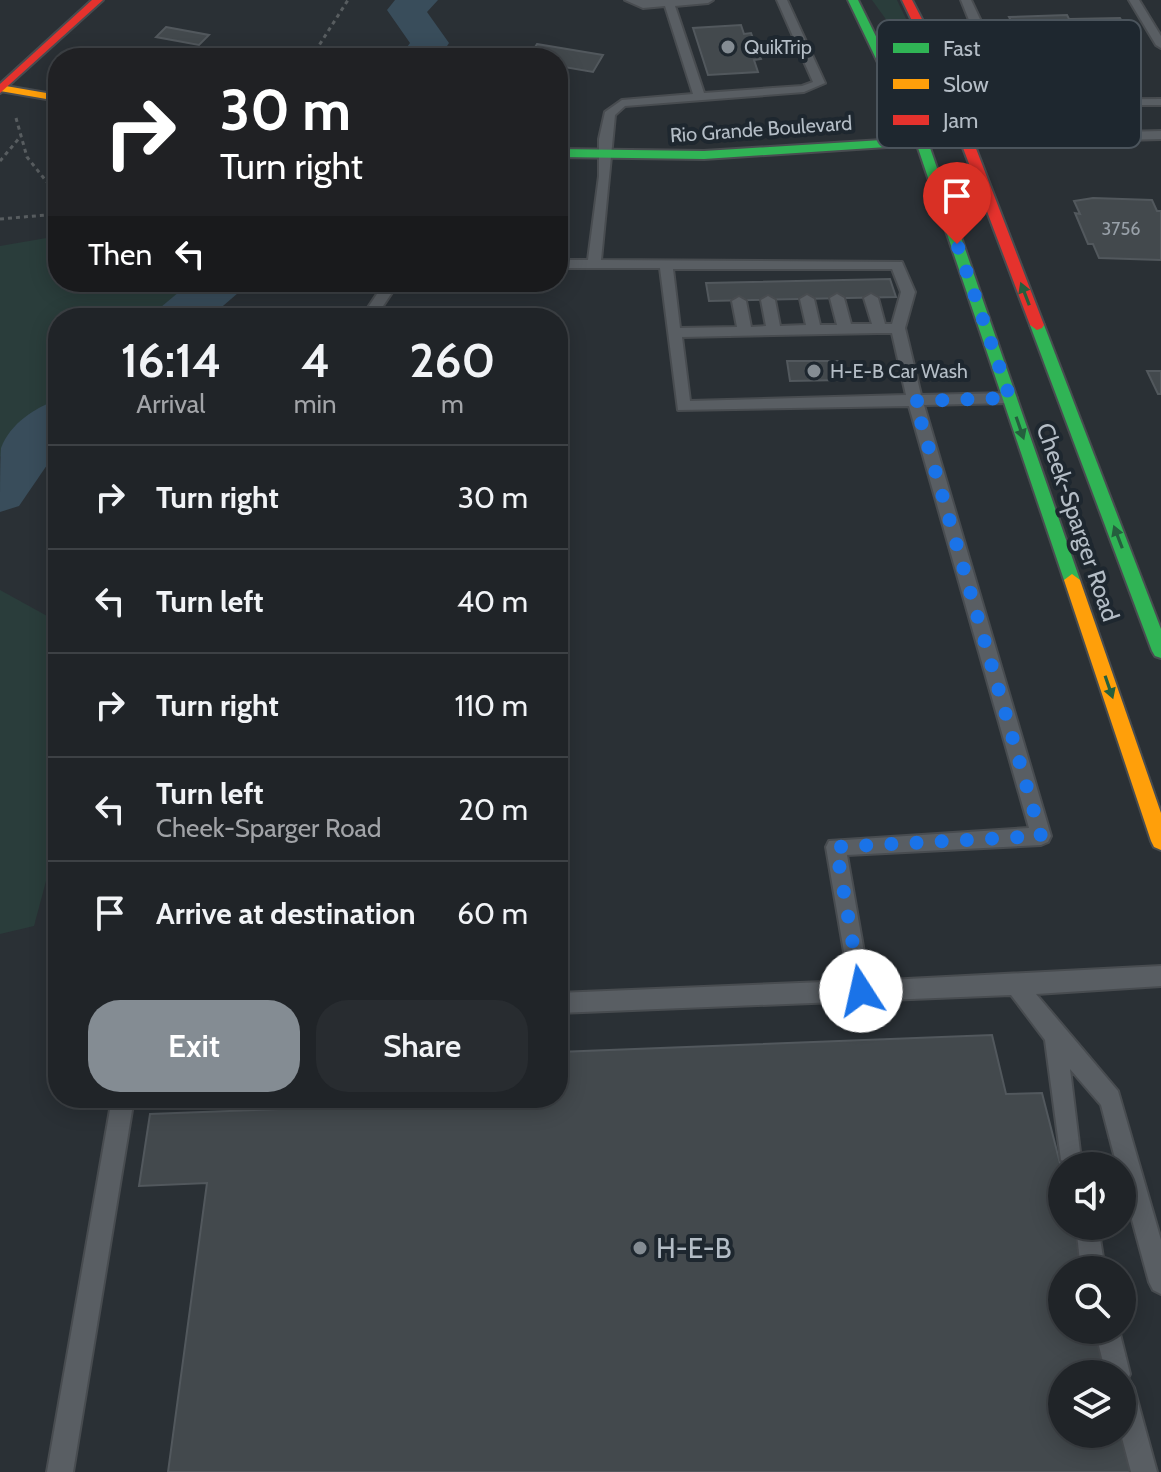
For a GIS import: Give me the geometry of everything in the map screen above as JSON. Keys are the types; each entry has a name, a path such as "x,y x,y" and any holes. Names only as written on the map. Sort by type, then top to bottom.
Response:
{"main road":[{"path":"53,48 98,0"},
{"name":"Cheek-Sparger Road","path":"853,0 877,49"},
{"name":"Cheek-Sparger Road","path":"907,0 917,20"},
{"path":"6,89 48,53"},
{"path":"0,61 35,67"},
{"path":"6,89 48,96"},
{"name":"Rio Grande Boulevard","path":"568,154 605,158 700,157 877,144"},
{"name":"Cheek-Sparger Road","path":"924,148 1010,398 1092,613 1161,841"},
{"name":"Cheek-Sparger Road","path":"969,148 1138,610 1161,651"}],"lane":[{"path":"630,0 643,5 705,0"},
{"path":"594,263 609,114 622,103 804,89 819,83 782,0"},
{"path":"966,0 974,20"},
{"path":"1134,0 1161,45"},
{"path":"669,1 700,97"},
{"path":"1146,20 1161,20"},
{"path":"1141,102 1161,102"},
{"path":"1141,136 1161,135"},
{"path":"568,264 897,265 908,292 898,328 915,401 1041,836 836,847 861,991"},
{"path":"799,264 803,281"},
{"path":"829,264 832,280"},
{"path":"863,264 866,279"},
{"path":"733,265 736,282"},
{"path":"760,265 764,281"},
{"path":"666,266 683,406 1010,398"},
{"path":"837,298 845,330"},
{"path":"871,298 880,329"},
{"path":"807,299 814,330"},
{"path":"768,300 774,332"},
{"path":"739,301 745,332"},
{"path":"674,333 898,328"},
{"path":"568,1003 1016,985 1161,976"},
{"path":"1016,985 1110,1099 1161,1282"},
{"path":"1055,1036 1069,1152"},
{"path":"60,1472 121,1108"},
{"path":"1136,1441 1144,1472"}],"path":[{"path":"317,48 348,0"},
{"path":"6,89 27,157 48,183"},
{"path":"0,161 21,136"},
{"path":"0,219 48,215"}],"green space":[{"path":"872,0 897,0 907,20 885,18"},
{"path":"48,238 48,292 186,292 168,308 48,308 48,411 0,457 0,246"},
{"path":"0,590 48,616 48,874 34,926 0,934"}],"building":[{"path":"1067,15 1069,19 1121,20 1011,20 1009,17"},
{"name":"QuikTrip","path":"741,25 744,34 751,33 761,59 754,60 758,72 708,75 693,28"},
{"path":"166,27 209,35 199,45 156,37"},
{"path":"537,44 561,48 534,48"},
{"path":"568,49 603,55 593,72 568,68"},
{"path":"1093,198 1152,200 1157,211 1161,211 1161,260 1099,258 1093,244 1088,244 1075,213 1080,214 1074,201"},
{"path":"890,279 896,297 709,301 706,283"},
{"name":"H-E-B Car Wash","path":"787,361 838,361 842,380 790,381"},
{"path":"1147,371 1161,371 1161,394 1158,394"},
{"name":"H-E-B","path":"992,1035 1006,1094 1042,1093 1057,1152 1048,1152 1048,1240 1080,1240 1084,1256 1048,1256 1048,1344 1106,1344 1110,1360 1048,1360 1048,1448 1128,1448 1137,1472 168,1472 207,1183 139,1186 150,1114 305,1108 568,1108 568,1052"}],"waterway":[{"path":"419,0 406,10 430,43 426,48"},
{"path":"190,308 209,292"},
{"path":"0,491 36,438 48,428"}],"traffic: fast":[{"path":"853,0 877,48"},
{"path":"568,153 704,155 877,144"},
{"path":"924,148 1072,580"},
{"path":"1037,325 1161,651"}],"traffic: slow":[{"path":"0,88 48,96"},
{"path":"1072,580 1161,841"}],"traffic: jam":[{"path":"0,90 98,0"},
{"path":"907,0 917,20"},
{"path":"969,148 1037,325"}],"place":[{"name":"QuikTrip","path":"728,47"},
{"name":"H-E-B Car Wash","path":"814,371"},
{"name":"H-E-B","path":"640,1248"}],"route":[{"path":"861,991 836,847 1041,836 915,401 1010,398 957,244"}]}
